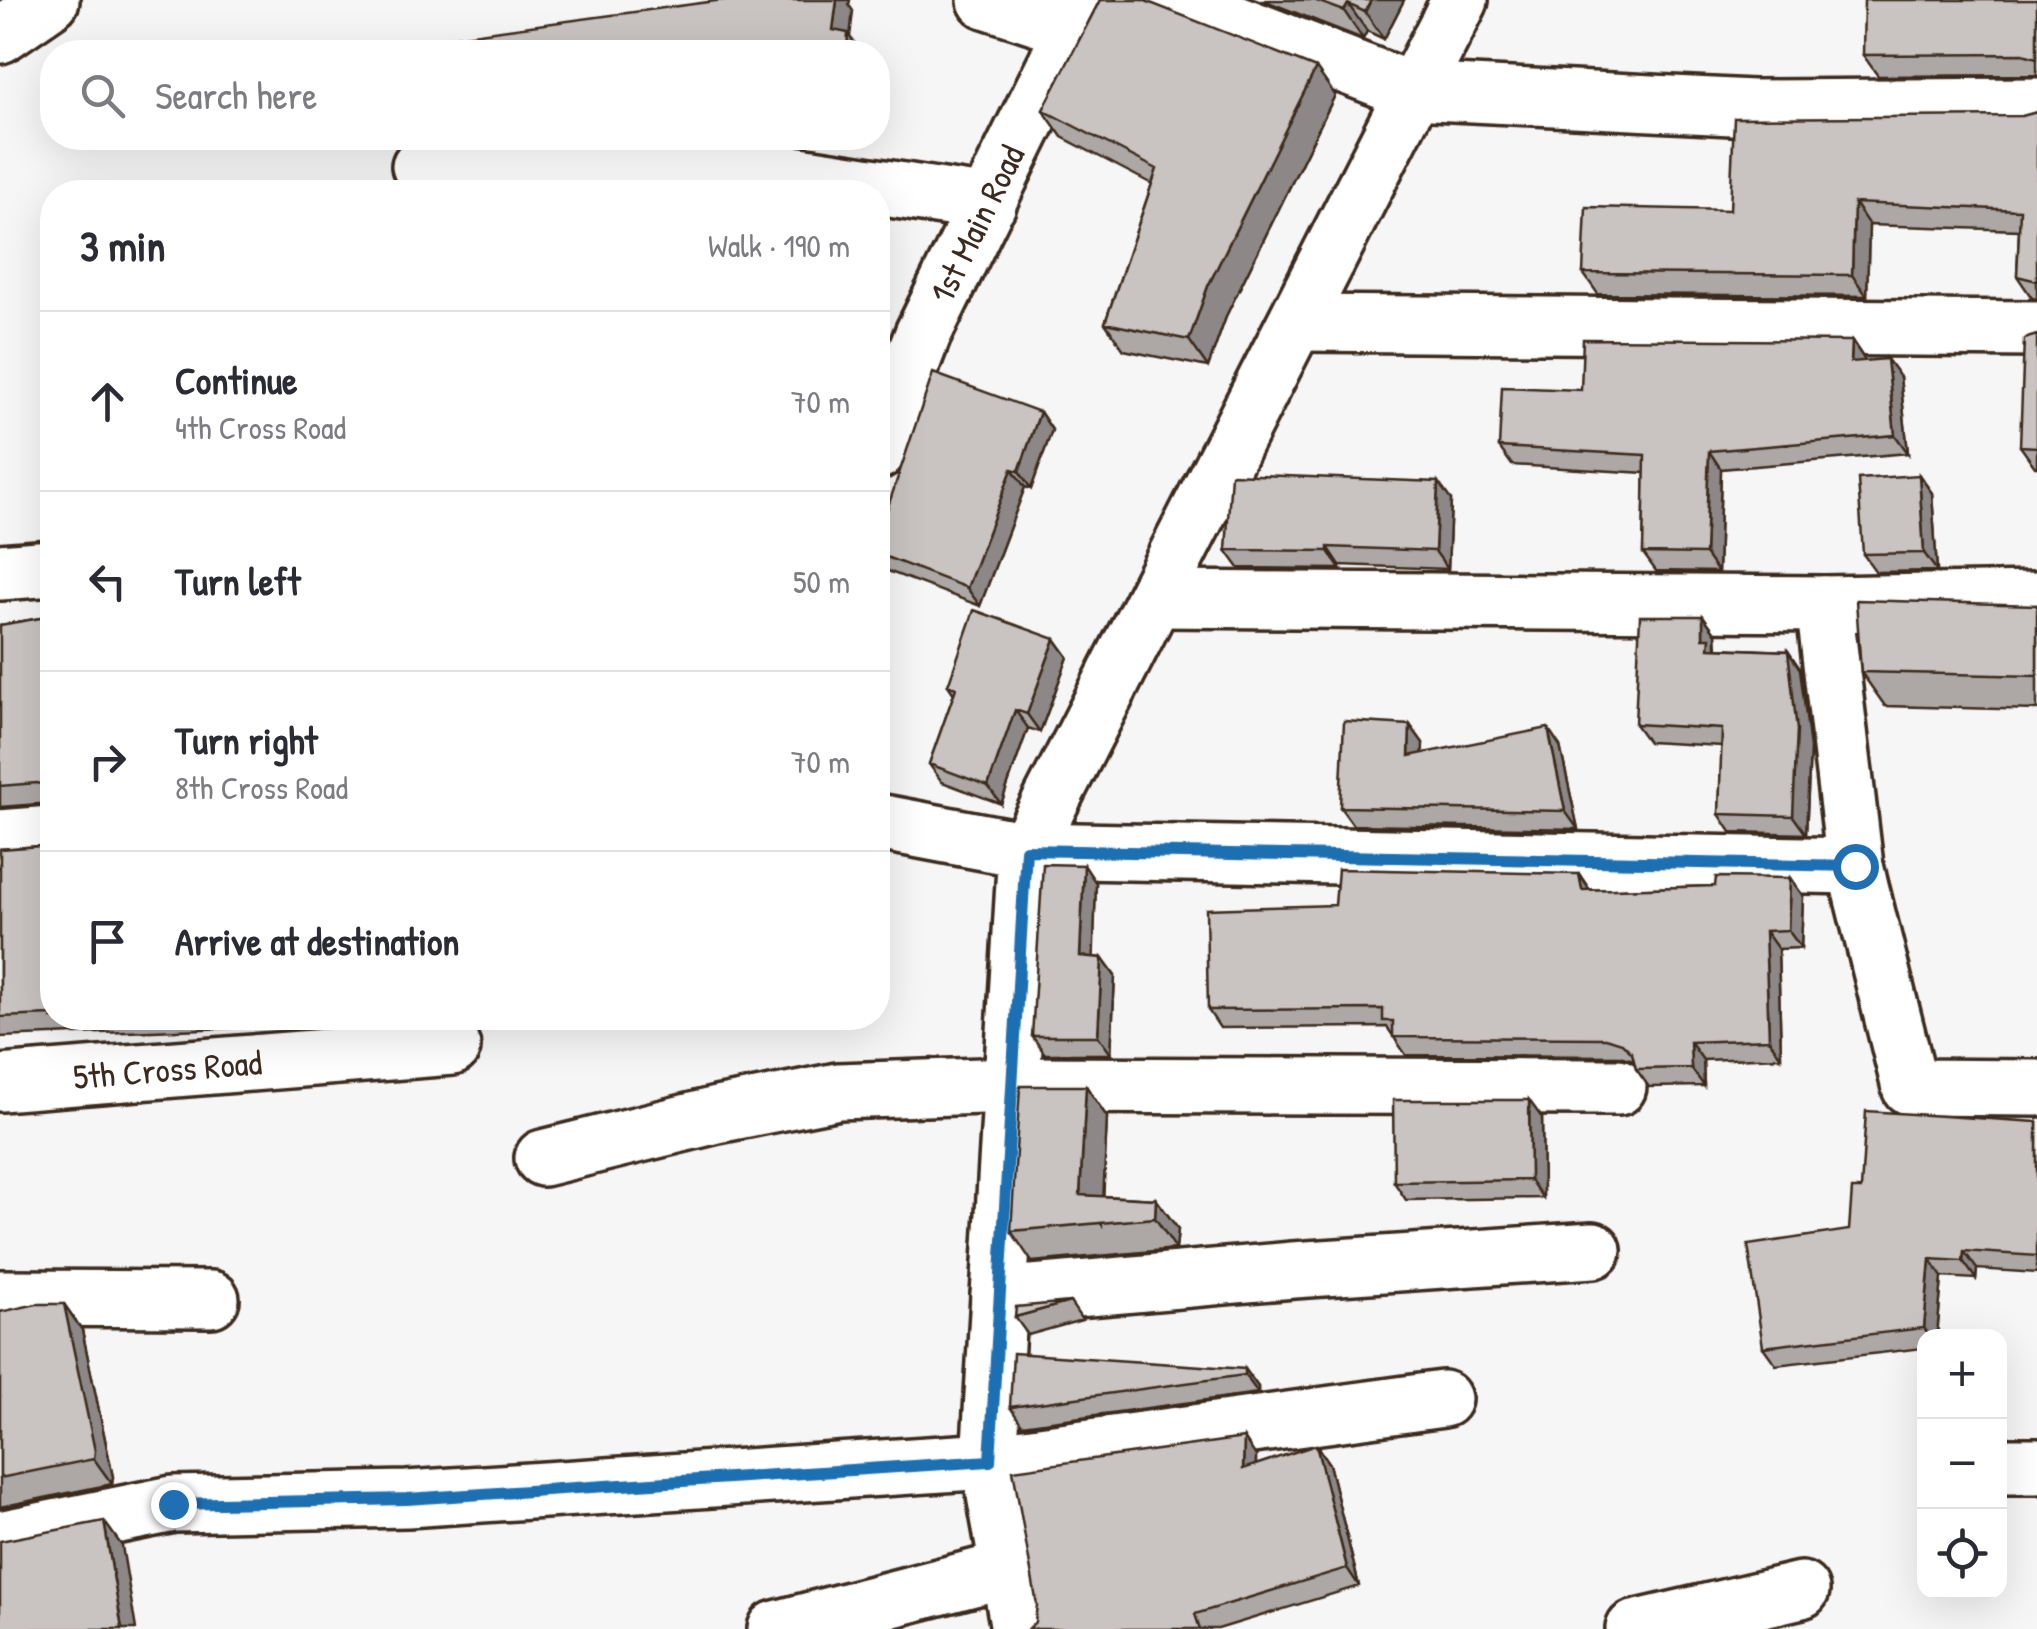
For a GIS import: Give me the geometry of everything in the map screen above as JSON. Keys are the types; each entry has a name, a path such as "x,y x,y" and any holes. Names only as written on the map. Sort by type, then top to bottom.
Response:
{"main road":[{"path":"0,35 51,0"},
{"path":"986,0 1081,15"},
{"path":"1176,0 1412,92 1752,108 2037,106"},
{"path":"1019,1629 990,1461 1026,850 1299,324 1460,0"},
{"name":"1st Main Road","path":"890,421 923,334 1081,15"},
{"path":"420,166 540,158 715,162 832,180"},
{"path":"890,189 988,204"},
{"path":"1299,324 2037,329"},
{"path":"0,572 40,569"},
{"path":"1157,599 1824,604 2037,600"},
{"path":"1824,604 1855,866 1910,1087 2037,1088"},
{"path":"890,824 1026,850 1855,866"},
{"path":"0,838 40,835"},
{"name":"5th Cross Road","path":"0,1084 452,1047"},
{"path":"544,1158 717,1115 838,1091 1012,1086 1618,1087"},
{"path":"999,1296 1293,1270 1593,1250"},
{"path":"0,1298 211,1298"},
{"path":"0,1539 173,1504 407,1499 990,1461 1443,1399"},
{"path":"2007,1466 2037,1466"},
{"path":"776,1629 1008,1569"},
{"path":"1634,1629 1800,1590"}],"building":[{"path":"723,0 837,0 833,30 848,33 848,40 449,37"},
{"path":"1100,0 1143,0 1316,68 1208,286 1189,340 1105,323 1157,169 1043,110"},
{"path":"1314,0 1371,0 1365,12 1348,4 1344,11"},
{"path":"1864,0 2037,0 2037,58 2023,54 1863,55"},
{"path":"2037,112 2037,281 2017,276 2020,210 1854,203 1852,275 1583,273 1586,207 1730,210 1734,118 2022,116"},
{"path":"2037,335 2037,447 2020,446 2024,339"},
{"path":"1583,339 1852,341 1851,362 1887,359 1895,435 1709,451 1705,554 1643,553 1645,455 1499,447 1502,387 1581,390"},
{"path":"933,373 1040,412 1019,471 1012,469 967,588 890,559 890,500"},
{"path":"1231,474 1438,482 1435,551 1328,547 1328,551 1226,550"},
{"path":"1919,475 1924,553 1863,554 1858,479"},
{"path":"1856,600 2037,605 2037,676 1861,672"},
{"path":"974,610 1055,639 1027,714 1015,710 988,786 929,764 956,688 948,685"},
{"path":"1640,616 1703,616 1703,638 1710,638 1709,648 1788,651 1797,730 1793,816 1719,814 1722,729 1635,724"},
{"path":"40,618 40,784 0,786 0,625"},
{"path":"1344,721 1410,725 1409,756 1548,728 1565,811 1340,807"},
{"path":"40,846 40,1015 0,1017 0,849"},
{"path":"1043,864 1084,865 1080,956 1102,958 1098,1036 1032,1036"},
{"path":"1338,869 1579,874 1582,890 1715,886 1716,877 1790,878 1788,930 1765,931 1769,1039 1690,1042 1691,1068 1636,1069 1632,1053 1622,1043 1606,1038 1393,1037 1393,1021 1383,1021 1383,1009 1208,1010 1206,909 1335,905"},
{"path":"1020,1086 1086,1086 1080,1195 1156,1199 1155,1218 1011,1231"},
{"path":"1393,1100 1529,1100 1530,1180 1394,1182"},
{"path":"1866,1111 2037,1122 2037,1256 1964,1251 1963,1261 1930,1259 1924,1328 1763,1347 1748,1245 1849,1230 1852,1189 1861,1189"},
{"path":"1070,1302 1015,1317 1016,1307"},
{"path":"37,1304 64,1304 94,1459 0,1478 0,1312"},
{"path":"1013,1353 1245,1369 1245,1375 1010,1407"},
{"path":"1244,1438 1243,1469 1316,1445 1347,1568 1195,1614 1200,1629 1029,1629 1035,1622 1037,1605 1013,1470"},
{"path":"104,1521 122,1629 0,1629 0,1541"}],"route":[{"path":"173,1504 407,1499 990,1461 1026,850 1855,866"}]}
